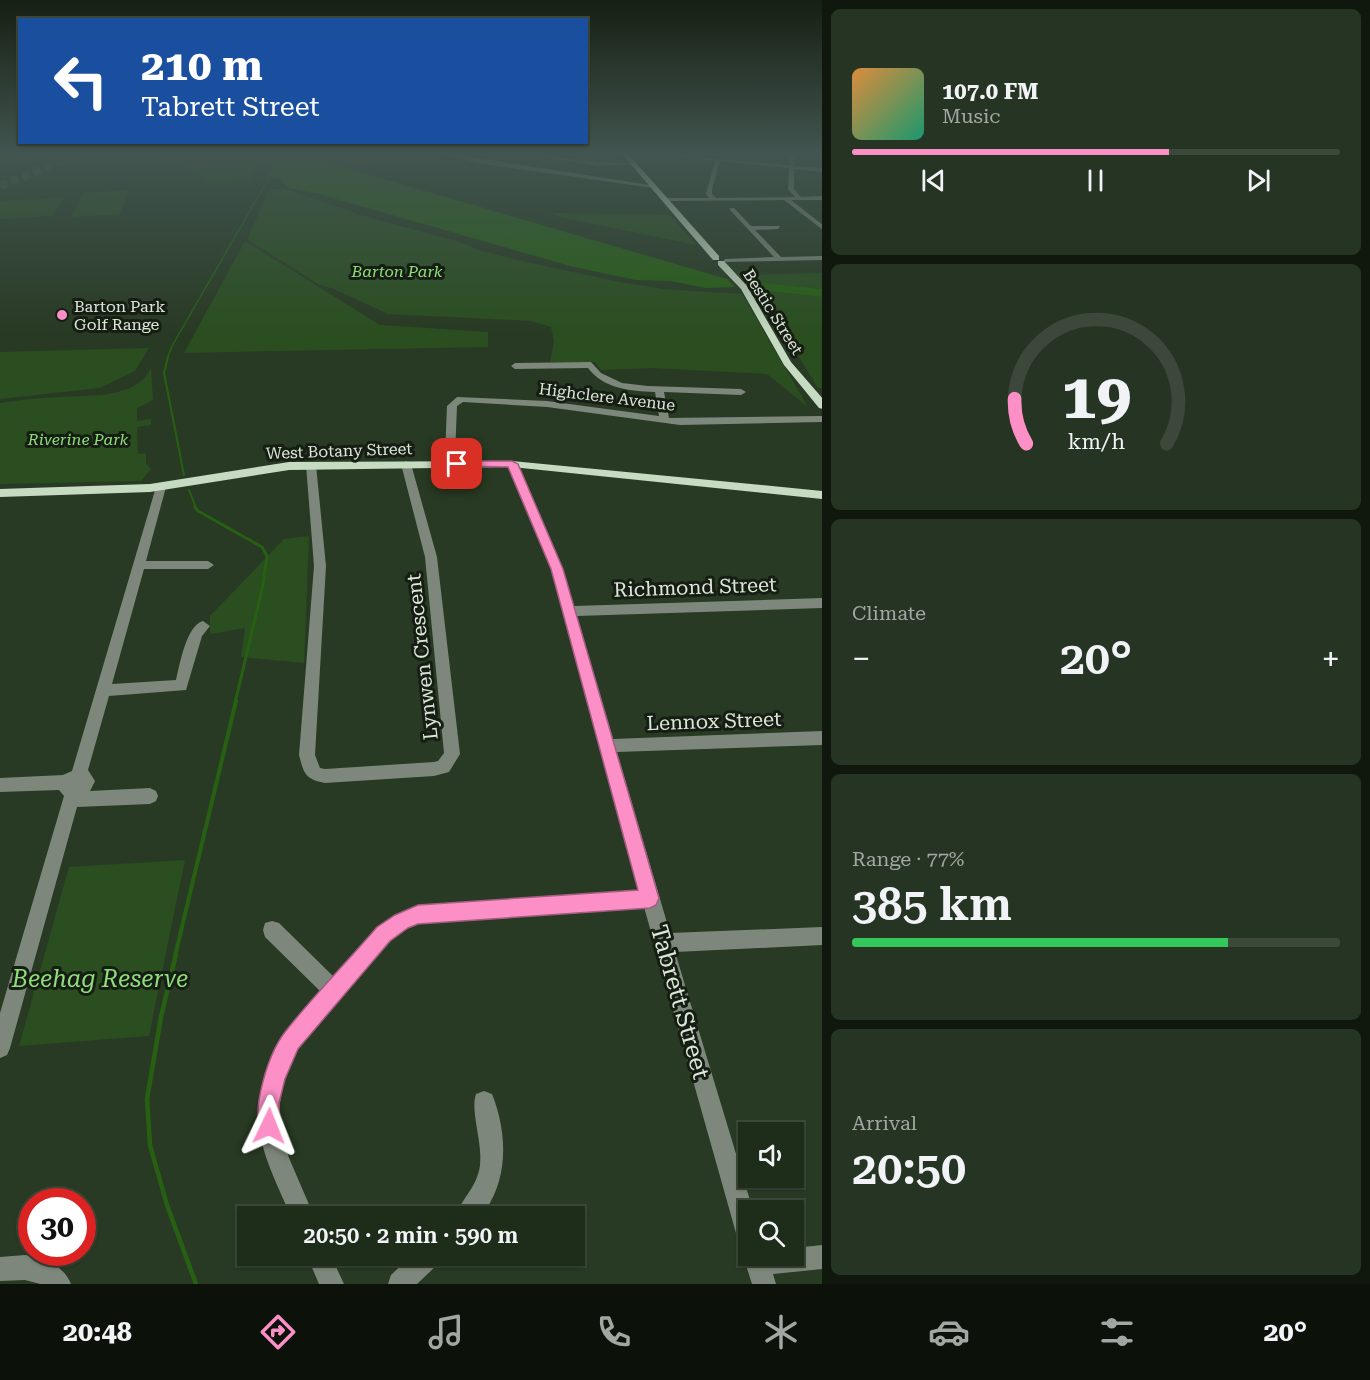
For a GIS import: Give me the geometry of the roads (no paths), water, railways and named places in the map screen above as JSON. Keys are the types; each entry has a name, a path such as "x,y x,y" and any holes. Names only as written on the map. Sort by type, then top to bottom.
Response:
{"main road":[{"name":"Bestic Street","path":"679,214 744,288 787,363 822,406"},
{"name":"West Botany Street","path":"0,492 161,487 272,467 512,464 822,495"}],"street":[{"path":"736,214 779,260"},
{"path":"805,214 822,228"},
{"path":"749,228 778,227"},
{"path":"721,261 822,258"},
{"path":"515,366 591,365 603,379 624,387 741,392"},
{"path":"659,389 665,420"},
{"name":"Highclere Avenue","path":"457,464 450,454 453,402 463,399 495,400 665,420 822,419"},
{"name":"Lynwen Crescent","path":"311,465 320,566 308,755 310,767 315,774 325,776 434,769 443,767 452,754 431,557 406,464"},
{"name":"Tabrett Street","path":"512,464 551,552 738,1200"},
{"path":"0,1048 72,787 103,690 161,487"},
{"path":"139,565 208,565"},
{"name":"Richmond Street","path":"569,611 822,603"},
{"path":"103,690 181,686 196,634 203,626"},
{"name":"Lennox Street","path":"606,746 822,738"},
{"path":"0,785 72,787 150,796"},
{"path":"299,1206 278,1160 269,1126 268,1103 278,1069 290,1042 384,934 402,921 418,915 650,898"},
{"path":"272,930 334,991"},
{"path":"663,943 822,936"},
{"path":"474,1206 483,1193 492,1170 493,1145 484,1102"},
{"path":"759,1267 822,1257"},
{"path":"0,1269 26,1266 46,1272 59,1284"},
{"path":"324,1266 332,1284"},
{"path":"400,1284 418,1266"}],"waterway":[{"path":"167,359 172,346 248,214"},
{"path":"168,357 164,373 184,475"},
{"path":"189,490 196,508"},
{"path":"195,507 198,511 262,547 267,556 263,585 235,703"},
{"path":"175,956 236,701"},
{"path":"176,954 161,1017 147,1099 150,1145 167,1205 196,1284"}],"place":[{"name":"Barton Park Golf Range","path":"62,315"}],"park label":[{"name":"Barton Park","path":"397,271"},
{"name":"Riverine Park","path":"78,439"},
{"name":"Beehag Reserve","path":"100,979"}]}
